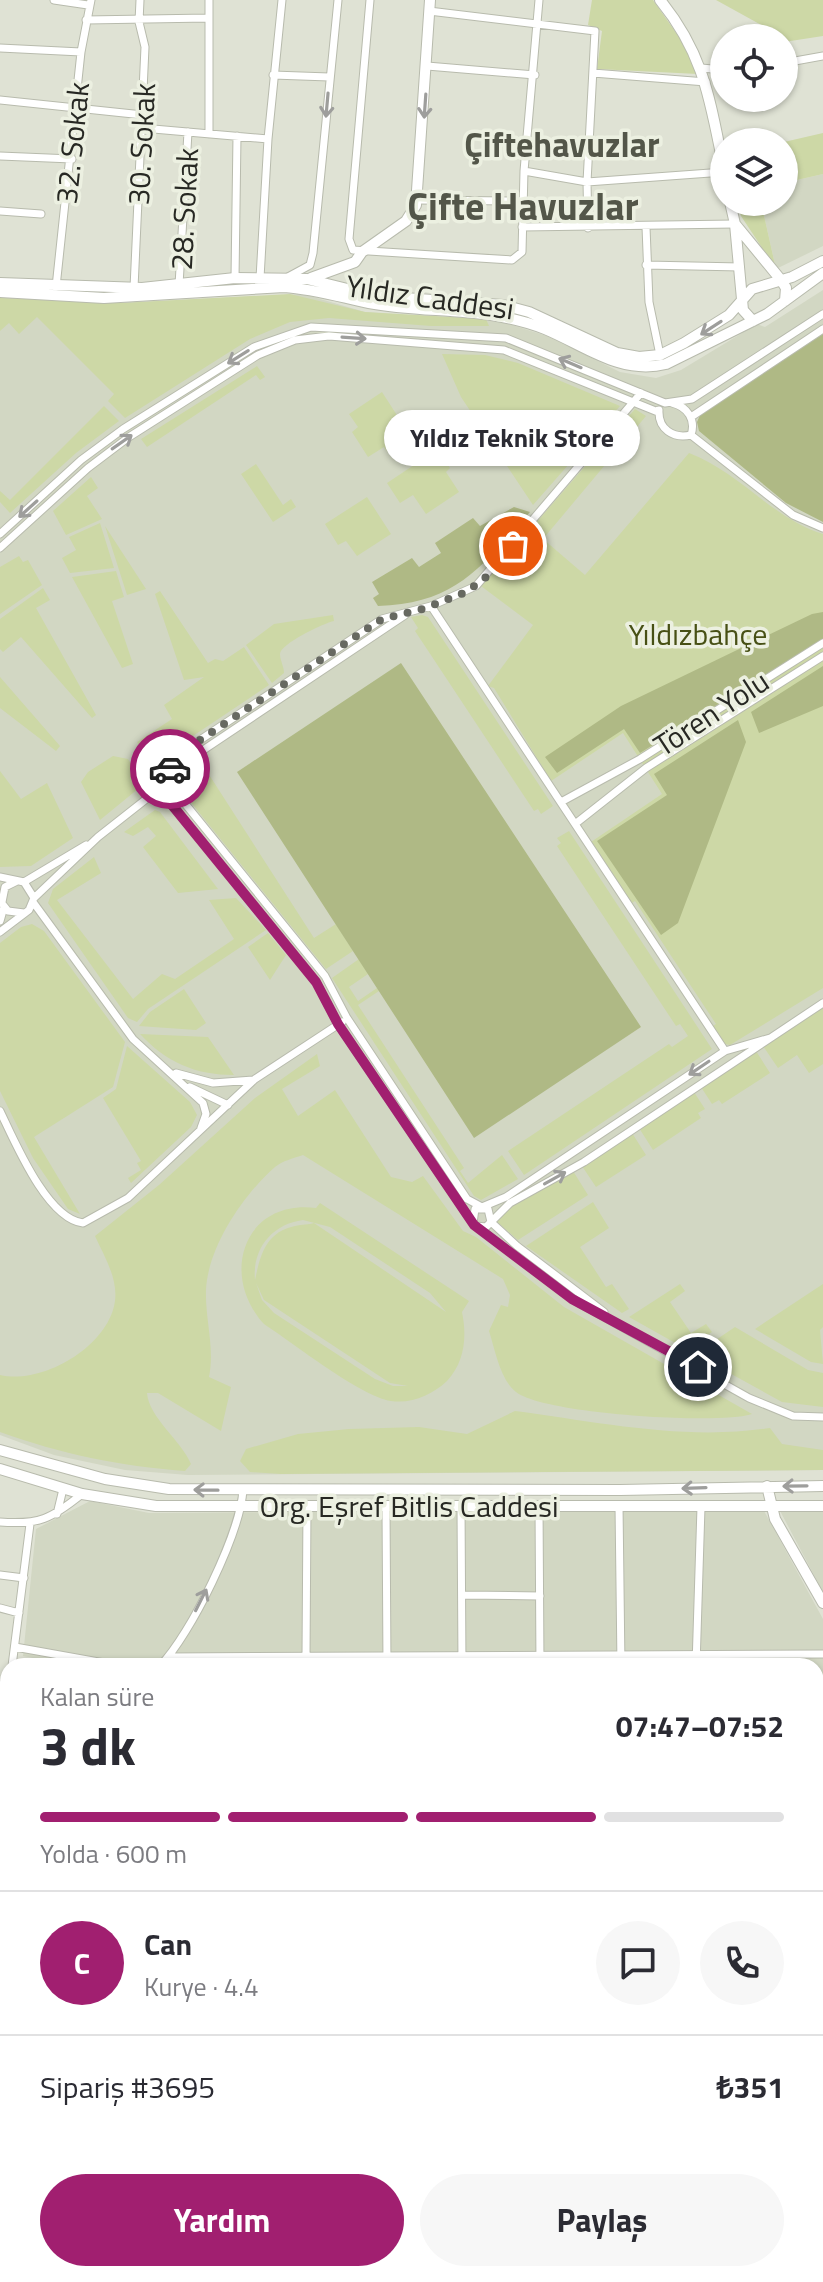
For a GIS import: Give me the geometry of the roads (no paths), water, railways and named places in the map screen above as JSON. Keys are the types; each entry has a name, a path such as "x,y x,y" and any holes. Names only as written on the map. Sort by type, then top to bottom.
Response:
{"main road":[{"path":"660,0 693,46 706,82 715,128"},
{"path":"307,279 355,262 362,252 406,221 418,200 430,6"},
{"path":"733,216 745,315 753,321"},
{"path":"735,224 781,280 786,288 785,301"},
{"name":"Yıldız Caddesi","path":"0,283 134,288 235,278 307,279 376,296 503,305 529,312 617,353 639,357 660,355 713,327 759,285 781,280 823,261"},
{"name":"Yıldız Caddesi","path":"0,292 104,298 284,287 312,289 369,303 481,311 514,319 634,368 666,364 753,321 823,273"},
{"name":"Org. Eşref Bitlis Caddesi","path":"0,1450 105,1479 169,1489 620,1490 823,1486"},
{"name":"Org. Eşref Bitlis Caddesi","path":"0,1469 82,1494 156,1506 701,1507 769,1503 823,1506"},
{"path":"767,1486 769,1503 823,1603"}],"street":[{"path":"54,0 90,2"},
{"name":"30. Sokak","path":"134,288 145,47 139,22 140,0"},
{"path":"209,0 209,134"},
{"path":"260,278 273,75 282,0"},
{"path":"286,279 310,265 313,253 338,0"},
{"path":"370,0 349,239 353,250 512,260 522,252 524,171 535,75 539,0"},
{"name":"32. Sokak","path":"56,287 81,52 90,2"},
{"path":"430,6 595,31 587,182 588,228"},
{"path":"86,20 139,22 208,18"},
{"path":"0,48 81,52"},
{"path":"798,60 823,56"},
{"path":"427,66 535,75"},
{"path":"701,68 710,69"},
{"path":"593,73 706,82"},
{"path":"273,75 329,77"},
{"path":"0,100 143,115"},
{"path":"142,128 268,139"},
{"name":"28. Sokak","path":"179,285 188,132"},
{"path":"235,278 237,136"},
{"path":"0,156 72,159"},
{"path":"524,171 587,182 710,172"},
{"path":"418,200 523,201"},
{"path":"0,211 41,214"},
{"path":"522,227 735,224"},
{"path":"646,227 649,302 660,355"},
{"path":"646,265 740,267"},
{"path":"823,314 692,399 665,403 658,412 659,421 667,432 680,437 691,435 793,515 823,528"},
{"path":"0,534 81,460 123,429 254,347 293,331 329,326 497,336 665,403 680,406 694,424 691,435"},
{"path":"691,417 823,329"},
{"path":"0,548 88,468 129,437 258,355 295,340 329,336 504,350 658,412"},
{"path":"0,932 98,837 159,789 176,756 382,619 431,606 466,592 485,578 641,393"},
{"path":"431,606 725,1051"},
{"name":"Tören Yolu","path":"561,802 588,784 640,759 823,643"},
{"name":"Tören Yolu","path":"575,824 646,768 823,656"},
{"path":"166,776 238,874 303,946 325,976 347,1018 467,1199 491,1212 491,1222"},
{"path":"159,789 230,881 301,963 338,1024 474,1225 572,1299 763,1405 793,1416 823,1417"},
{"path":"0,921 5,887 22,882 98,837"},
{"path":"0,877 22,882"},
{"path":"22,882 30,906 53,929 100,998 153,1059 203,1103 206,1114 198,1133"},
{"path":"2,903 13,914 30,906"},
{"path":"474,1225 483,1228 510,1203 584,1162 823,1003"},
{"path":"0,1111 33,1175 62,1215 75,1222 91,1221 128,1198 255,1079 347,1018"},
{"path":"474,1225 471,1215 482,1207 506,1197 725,1051 770,1038"},
{"path":"153,1059 197,1081 229,1084 255,1079"},
{"path":"185,1084 228,1105"},
{"path":"491,1222 616,1322"},
{"path":"57,1514 63,1489"},
{"path":"243,1490 234,1536 168,1657 823,1654"},
{"path":"0,1522 30,1524 57,1514 82,1494"},
{"path":"539,1505 540,1655"},
{"path":"619,1505 621,1655"},
{"path":"386,1506 387,1656"},
{"path":"461,1506 462,1656"},
{"path":"306,1657 307,1507"},
{"path":"697,1658 701,1507"},
{"path":"13,1658 30,1524"},
{"path":"0,1575 24,1578"},
{"path":"462,1595 540,1596"},
{"path":"0,1608 19,1613"},
{"path":"15,1647 76,1658"}],"place":[{"name":"Yıldız Teknik Store","path":"513,546"}],"district":[{"name":"Çiftehavuzlar","path":"562,144"},
{"name":"Çifte Havuzlar","path":"523,206"}],"park label":[{"name":"Yıldızbahçe","path":"698,634"}]}
